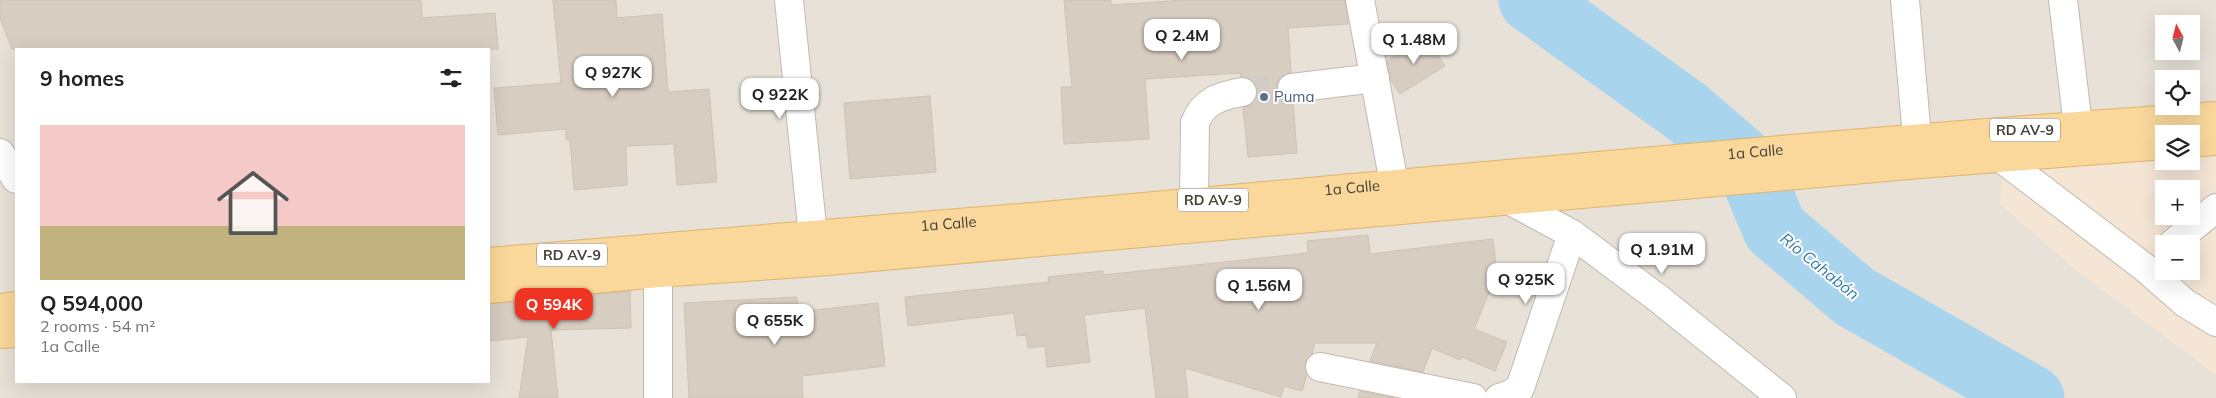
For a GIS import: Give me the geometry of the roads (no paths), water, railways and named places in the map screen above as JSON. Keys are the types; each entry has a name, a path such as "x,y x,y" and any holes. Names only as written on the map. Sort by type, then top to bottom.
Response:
{"main road":[{"name":"1a Calle","path":"1835,158 1917,137 2216,116"},
{"path":"2200,142 2216,141"},
{"name":"1a Calle","path":"490,262 655,247 813,236 1394,183 1613,178 1835,158 2001,158 2155,146"},
{"name":"1a Calle","path":"490,289 658,273 816,262 1509,200 1613,178"},
{"path":"0,308 15,306"},
{"path":"0,334 15,333"}],"street":[{"path":"789,0 813,236"},
{"path":"1360,0 1394,183"},
{"path":"1905,0 1917,137"},
{"path":"2062,0 2078,126"},
{"path":"1292,88 1374,78"},
{"path":"1194,202 1195,123 1198,114 1213,99 1242,92"},
{"path":"0,153 15,176"},
{"path":"2001,158 2154,258 2185,303 2216,322"},
{"path":"1509,200 1572,234 1659,299 1782,398"},
{"path":"2183,235 2216,208"},
{"path":"1499,398 1511,394 1520,388 1572,234"},
{"path":"658,273 658,398"},
{"path":"1320,366 1473,398"}],"waterway":[{"name":"Río Cahabón","path":"1531,0 1687,112 1748,165 1775,229 1855,297 2032,398"}],"tunnel":[{"path":"1242,92 1292,88"}],"place":[{"name":"Puma","path":"1264,97"}]}
